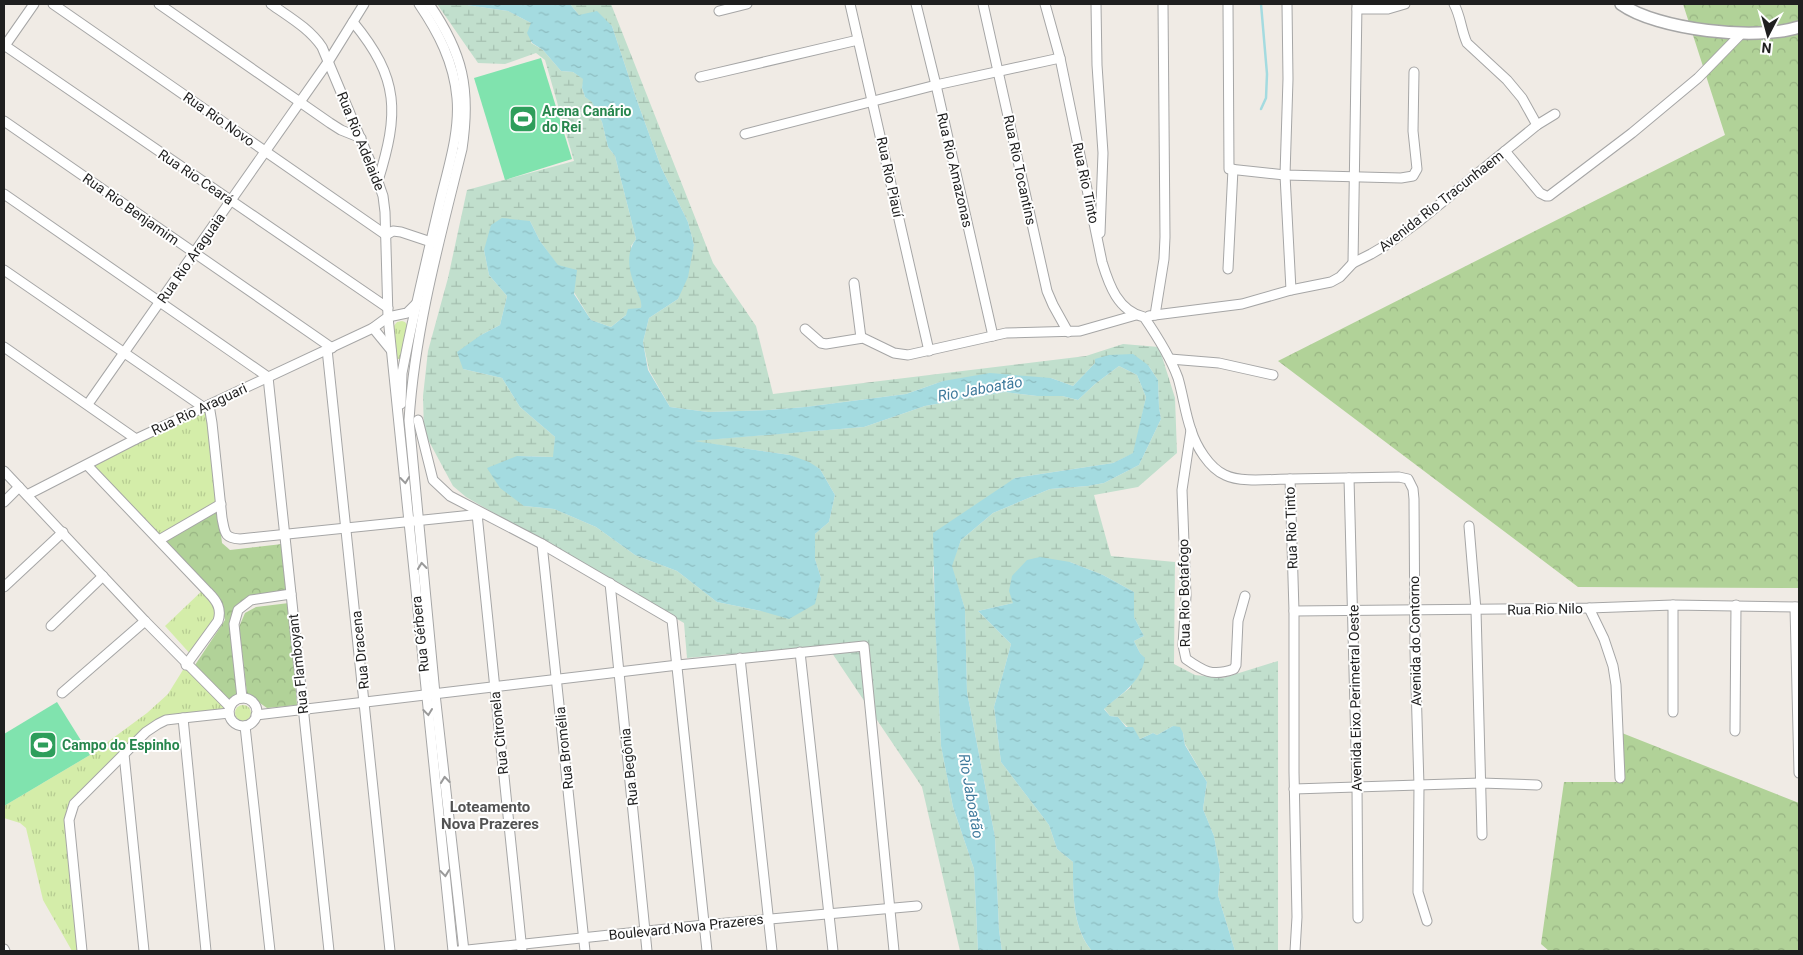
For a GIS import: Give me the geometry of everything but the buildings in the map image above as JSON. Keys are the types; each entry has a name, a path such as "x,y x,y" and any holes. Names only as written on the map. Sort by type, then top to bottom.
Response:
{"street":[{"path":"4,46 34,4"},
{"name":"Rua Rio Novo","path":"53,4 386,235"},
{"path":"159,4 341,130 361,138"},
{"name":"Rua Rio Adelaide","path":"271,4 315,37 328,62 378,182 384,204 388,313"},
{"name":"Rua Rio Araguaia","path":"88,404 328,62 364,4"},
{"path":"400,432 402,373 458,116 453,75 445,48 432,23 419,4"},
{"path":"413,521 409,420 412,377 420,330 462,149 466,123 463,73 449,34 429,4"},
{"path":"718,11 748,4"},
{"name":"Rua Rio Piauí","path":"850,4 929,351"},
{"name":"Rua Rio Amazonas","path":"916,4 993,336"},
{"name":"Rua Rio Tocantins","path":"983,4 1047,290 1068,332"},
{"name":"Rua Rio Tinto","path":"1046,4 1060,58 1109,286 1126,309 1140,316 1160,340 1177,377 1191,430 1204,455 1215,468 1225,475 1240,480 1290,479 1294,611 1294,789 1297,917 1295,951"},
{"path":"1096,4 1103,153 1099,245"},
{"path":"1154,315 1164,259 1165,237 1163,4"},
{"path":"1228,4 1231,169 1228,269"},
{"path":"1287,4 1288,79 1285,174 1291,290"},
{"path":"1353,262 1357,6 1388,9 1405,4"},
{"path":"1454,4 1462,23 1466,43 1507,80 1522,98 1537,125"},
{"path":"1621,4 1657,22 1695,28 1742,33 1768,33 1799,27"},
{"path":"353,22 370,42 382,64 389,83 392,102 392,122 387,152 378,182"},
{"path":"1505,152 1540,193 1549,196 1604,155 1690,84 1742,33"},
{"path":"700,77 858,40"},
{"name":"Rua Rio Ceará","path":"4,46 231,201 388,313"},
{"path":"745,134 936,85 1060,58"},
{"path":"1231,169 1353,177 1401,178 1413,176 1416,173 1417,160 1413,124 1414,72"},
{"name":"Avenida Rio Tracunhaem","path":"861,338 894,354 908,355 1019,332 1068,332 1098,327 1140,316 1242,304 1291,290 1331,282 1340,277 1353,262 1388,244 1444,202 1537,125 1555,114"},
{"name":"Rua Rio Benjamim","path":"4,121 330,348"},
{"path":"4,194 268,377"},
{"path":"386,235 393,231 401,232 431,242"},
{"path":"4,270 206,406 212,423 225,532 232,539 347,529 480,514"},
{"path":"805,329 821,343 826,344 861,338 854,283"},
{"path":"390,350 373,328 388,313 407,313 417,303"},
{"name":"Rua Gérbera","path":"388,313 390,350 413,521 459,951"},
{"name":"Rua Rio Araguari","path":"27,495 136,439 373,328"},
{"path":"4,347 136,439"},
{"name":"Rua Dracena","path":"330,348 390,951"},
{"path":"1170,359 1219,363 1273,375"},
{"name":"Rua Flamboyant","path":"268,377 329,951"},
{"path":"418,420 433,480 450,496 480,514 542,544 672,620 707,951"},
{"name":"Rua Rio Botafogo","path":"1191,430 1182,490 1186,596 1183,645 1186,659 1202,671 1213,672 1234,669 1236,665 1238,621 1245,596"},
{"path":"87,465 214,598 220,609 218,621 186,665"},
{"path":"4,470 144,622 229,710"},
{"name":"Avenida do Contorno","path":"1290,479 1399,477 1408,479 1411,483 1414,499 1419,786 1418,892 1427,921"},
{"name":"Avenida Eixo Perimetral Oeste","path":"1349,478 1357,786 1358,918"},
{"path":"4,502 19,487"},
{"path":"159,540 221,504"},
{"name":"Rua Citronela","path":"480,514 494,686 522,948"},
{"path":"1469,526 1476,610 1482,835"},
{"path":"4,587 63,532"},
{"name":"Rua Bromélia","path":"542,544 585,951"},
{"path":"50,626 103,576"},
{"name":"Rua Begônia","path":"610,583 647,951"},
{"path":"242,698 234,624 238,610 251,600 291,594"},
{"path":"1673,605 1673,712"},
{"name":"Rua Rio Nilo","path":"1294,611 1476,610 1673,605 1797,607 1799,773"},
{"path":"1735,731 1736,605"},
{"path":"1589,608 1607,646 1613,666 1616,685 1620,778"},
{"path":"62,693 144,622"},
{"path":"256,715 678,664 864,646 894,951"},
{"path":"800,652 833,951"},
{"path":"740,658 772,951"},
{"path":"242,698 252,702 256,708 256,715 252,722 245,726 236,724 230,718 229,710 234,701 242,698"},
{"path":"82,951 69,820 74,804 146,732 158,724 166,720 229,710"},
{"path":"183,718 206,951"},
{"path":"245,726 270,951"},
{"path":"124,754 144,951"},
{"path":"1294,789 1481,783 1537,785"},
{"name":"Boulevard Nova Prazeres","path":"459,951 522,948 645,931 917,906"}],"green space":[{"path":"437,4 459,4 508,11 531,23 531,43 543,50 561,71 573,72 584,79 582,88 585,97 592,101 602,122 608,147 615,156 636,239 631,246 636,289 642,301 641,309 632,310 611,327 591,320 558,266 540,241 530,221 484,250 489,275 507,296 500,325 481,335 463,369 502,378 520,407 555,437 554,457 517,456 524,506 554,509 596,527 635,555 677,571 717,602 761,611 821,578 815,559 815,534 829,522 835,495 820,469 790,455 690,441 864,427 925,406 1005,392 1037,396 1062,396 1078,400 1119,366 1137,375 1146,397 1134,453 1113,463 1015,478 933,567 941,746 953,807 974,869 978,951 960,951 922,787 830,650 730,654 687,658 684,623 466,497 453,486 424,432 423,396 428,351 448,278 467,190 574,161 545,60 536,53 505,64 478,63"},
{"path":"570,4 611,4 713,263 756,326 773,394 1086,356 1123,344 1159,347 1175,398 1177,453 1138,487 1094,495 1111,556 1175,562 1174,664 1195,675 1223,678 1278,661 1278,951 1235,951 1218,895 1220,870 1214,836 1203,809 1207,782 1185,744 1183,733 1173,726 1157,735 1153,733 1140,739 1118,717 1110,716 1104,708 1130,688 1144,658 1134,641 1144,636 1134,617 1134,592 1103,575 1070,562 1013,603 978,611 1011,644 994,707 1001,762 1049,825 1057,849 1073,862 1077,921 1085,942 1092,951 1002,951 999,930 995,837 967,692 965,609 951,566 961,540 993,513 1050,489 1104,483 1139,465 1161,419 1158,380 1148,365 1095,359 1095,363 1073,386 1051,378 943,381 906,394 805,407 708,412 670,407 649,370 643,342 649,318 678,299 694,245 688,222 661,167 612,26 579,15"},
{"path":"1683,4 1799,4 1799,588 1578,587 1278,361 1725,135"},
{"name":"Arena Canário do Rei","path":"541,58 572,159 505,180 474,78"},
{"path":"402,321 408,326 401,359 397,359 393,327 397,322"},
{"path":"209,405 221,504 159,540 87,465"},
{"path":"218,508 222,543 230,550 282,544 288,592 238,604 232,622 239,691 237,696 231,700 195,665 225,620 222,608 162,540"},
{"path":"205,588 220,609 193,657 165,626"},
{"path":"289,603 297,705 267,708 247,694 239,627 245,613 256,607"},
{"path":"186,665 229,710 158,724 70,812 82,951 72,951 43,900 26,828 20,823 4,818 4,806 90,755 147,713 168,694"},
{"name":"Campo do Espinho","path":"57,702 90,755 4,806 4,734"},
{"path":"243,705 249,707 251,713 249,719 243,721 237,719 235,713 237,707"},
{"path":"1622,733 1799,803 1799,951 1549,951 1541,944 1564,782 1623,782"}],"water":[{"name":"Rio Jaboatão","path":"459,4 570,4 579,15 597,11 612,26 661,167 688,222 694,245 688,277 678,299 649,318 643,342 648,370 670,407 708,412 805,407 906,394 943,381 990,373 1051,378 1073,386 1095,363 1095,359 1109,355 1133,354 1148,365 1158,380 1161,419 1139,465 1104,483 1050,489 993,513 961,540 952,566 965,609 967,692 995,837 999,930 1002,951 978,951 974,869 953,807 941,746 933,533 1015,478 1113,463 1133,453 1146,397 1137,375 1119,366 1078,400 1062,396 1037,396 1005,392 925,406 864,427 694,441 790,455 809,462 820,469 835,495 829,522 815,534 815,559 821,578 815,604 789,619 717,602 677,571 635,555 596,527 554,509 524,506 500,488 487,468 517,456 553,457 555,437 520,407 502,378 463,369 457,352 481,335 500,325 507,296 489,275 484,250 491,225 502,218 530,221 540,241 558,265 577,270 574,294 591,320 611,327 626,315 628,309 641,308 641,301 629,263 630,251 636,239 615,156 608,147 602,122 592,102 585,97 582,88 583,79 573,72 561,71 543,50 532,43 527,33 531,23 508,11"},
{"path":"1040,557 1070,562 1103,575 1134,592 1134,617 1144,636 1134,641 1145,658 1143,667 1135,681 1124,693 1104,709 1110,716 1118,717 1126,727 1133,727 1140,739 1153,733 1157,735 1173,726 1180,727 1185,745 1207,782 1203,809 1214,836 1220,870 1218,895 1235,951 1092,951 1085,942 1075,909 1073,862 1057,849 1049,825 1001,762 994,707 1011,644 978,611 1013,603 1009,591 1012,576 1027,560"}],"waterway":[{"path":"1261,4 1267,74 1266,98 1261,109"}],"place":[{"name":"Arena Canário do Rei","path":"523,119"},
{"name":"Campo do Espinho","path":"43,745"}],"district":[{"name":"Loteamento Nova Prazeres","path":"490,816"}]}
